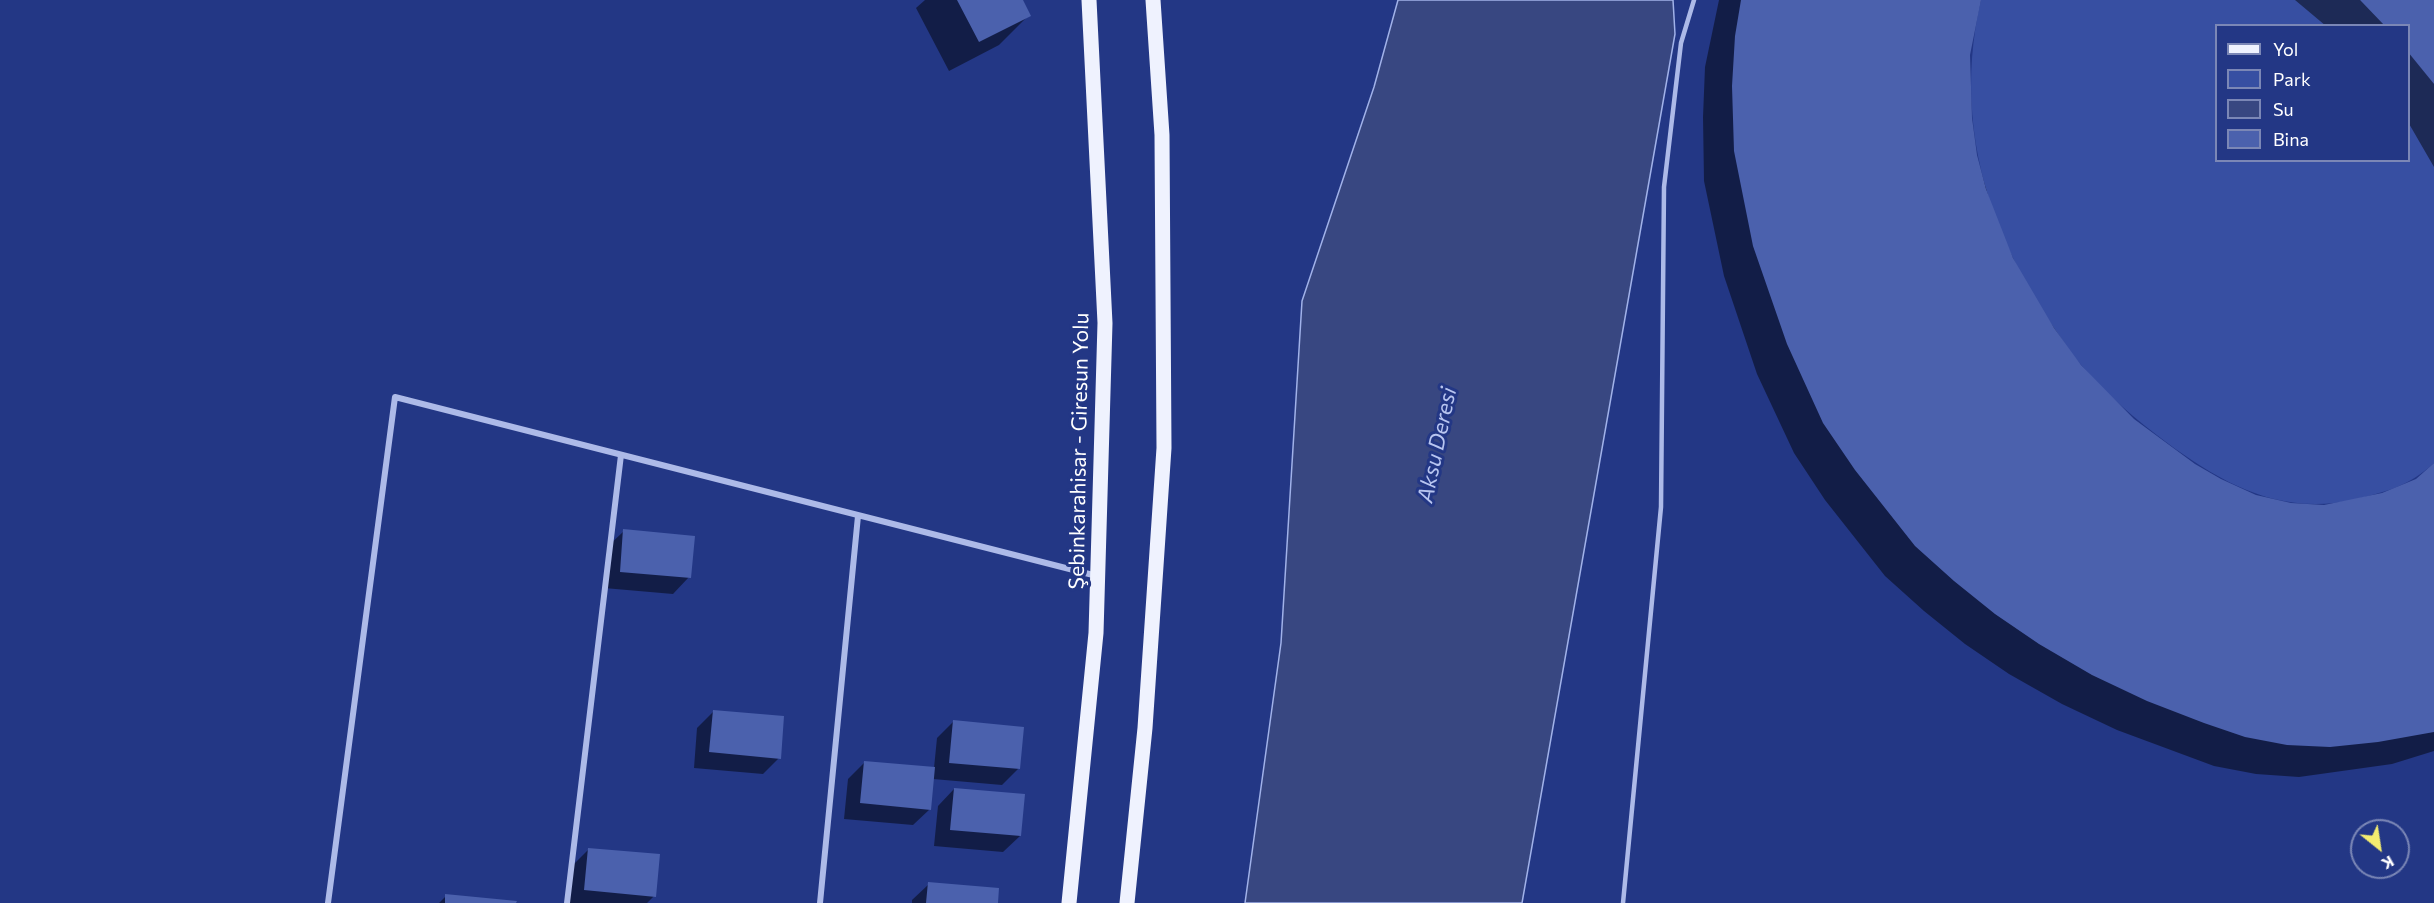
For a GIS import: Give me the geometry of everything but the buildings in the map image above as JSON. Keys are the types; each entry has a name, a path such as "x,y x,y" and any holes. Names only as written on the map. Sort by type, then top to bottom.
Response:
{"main road":[{"name":"Şebinkarahisar - Giresun Yolu","path":"1069,903 1096,633 1105,323 1089,0"},
{"path":"1127,903 1145,728 1164,448 1162,135 1153,0"}],"street":[{"path":"328,903 394,397 1097,576"},
{"path":"567,903 621,455"},
{"path":"820,903 858,516"}],"lane":[{"path":"1623,903 1661,507 1664,187 1681,43 1694,0"}],"green space":[{"path":"1981,0 2360,0 2384,24 2215,24 2215,162 2410,162 2410,53 2434,84 2434,463 2416,477 2399,486 2357,499 2304,504 2279,500 2232,484 2210,472 2166,442 2101,387 2069,351 2035,299 2007,244 1989,199 1981,171 1972,114 1972,57"}],"water":[{"name":"Aksu Deresi","path":"1398,0 1673,0 1675,34 1522,903 1245,903 1281,643 1302,301 1374,87"}]}
